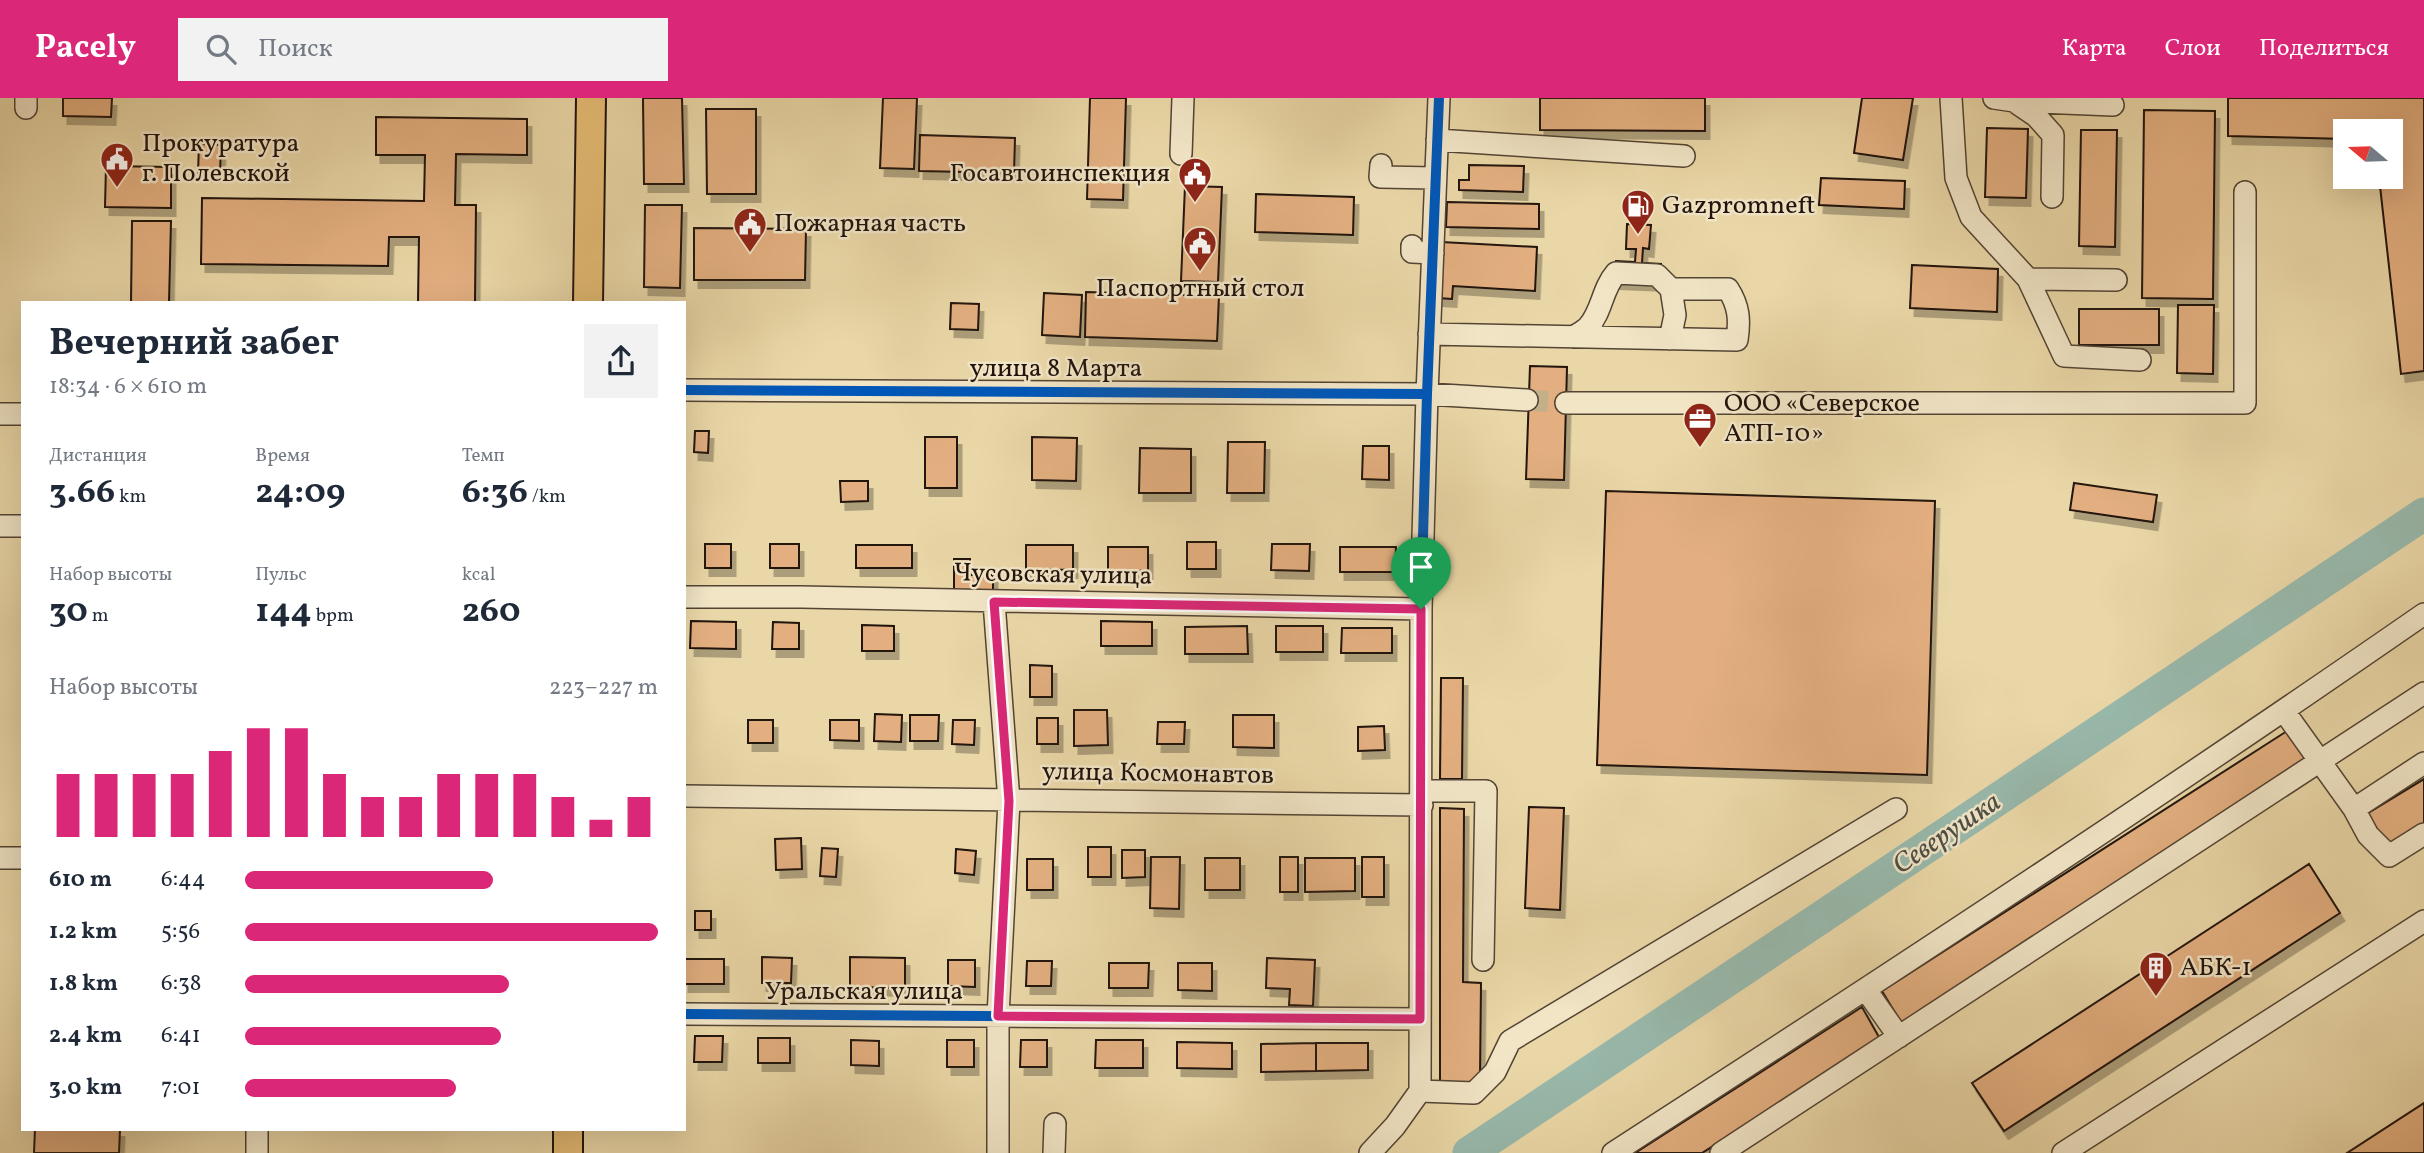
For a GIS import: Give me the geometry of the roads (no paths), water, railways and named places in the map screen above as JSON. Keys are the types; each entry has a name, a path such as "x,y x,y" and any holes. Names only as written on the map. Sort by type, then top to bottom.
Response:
{"main road":[{"path":"588,301 591,98"},
{"path":"568,1131 568,1153"}],"street":[{"path":"1181,154 1184,98"},
{"path":"1370,1153 1395,1126 1420,1091 1421,609 1438,98"},
{"path":"1951,98 1956,178 1971,217 2028,279 2064,356 2140,360"},
{"path":"2004,100 2113,105"},
{"path":"2004,100 2036,116 2053,135 2052,197"},
{"path":"1437,140 1684,156"},
{"path":"1381,165 1380,177 1436,178"},
{"path":"1566,402 2245,403 2245,192"},
{"path":"1412,246 1412,252 1433,253"},
{"path":"1574,337 1587,327 1595,316 1604,290 1616,273 1657,275 1671,289 1675,315 1670,339"},
{"path":"2028,279 2116,280"},
{"path":"1429,334 1737,340 1739,328 1736,302 1728,289 1671,289"},
{"name":"улица 8 Марта","path":"686,390 1427,394 1527,400"},
{"path":"0,414 21,414"},
{"path":"0,526 21,526"},
{"name":"Чусовская улица","path":"686,597 1421,609"},
{"path":"994,602 1009,801 998,1016 998,1153"},
{"path":"1613,1153 1866,990 2284,711 2424,614"},
{"path":"1721,1153 2424,693"},
{"path":"2284,711 2354,808 2368,835 2389,856 2424,834"},
{"path":"2354,808 2424,763"},
{"name":"улица Космонавтов","path":"686,796 1009,801 1422,798 1486,791 1483,960"},
{"path":"1420,1091 1474,1093 1495,1072 1510,1041 1896,809"},
{"path":"0,858 21,858"},
{"path":"2063,1153 2424,921"},
{"path":"1866,990 1899,1037"},
{"name":"Уральская улица","path":"686,1014 1420,1019"},
{"path":"1054,1153 1055,1124"},
{"path":"257,1131 257,1153"}],"waterway":[{"name":"Северушка","path":"1469,1153 2424,514"}],"tunnel":[{"path":"1527,400 1566,403"}],"place":[{"name":"Прокуратура г. Полевской","path":"117,189"},
{"name":"Госавтоинспекция","path":"1195,204"},
{"name":"Gazpromneft","path":"1638,236"},
{"name":"Пожарная часть","path":"750,254"},
{"name":"Паспортный стол","path":"1200,273"},
{"name":"ООО «Северское АТП-10»","path":"1700,449"},
{"name":"АБК-1","path":"2156,998"}]}
